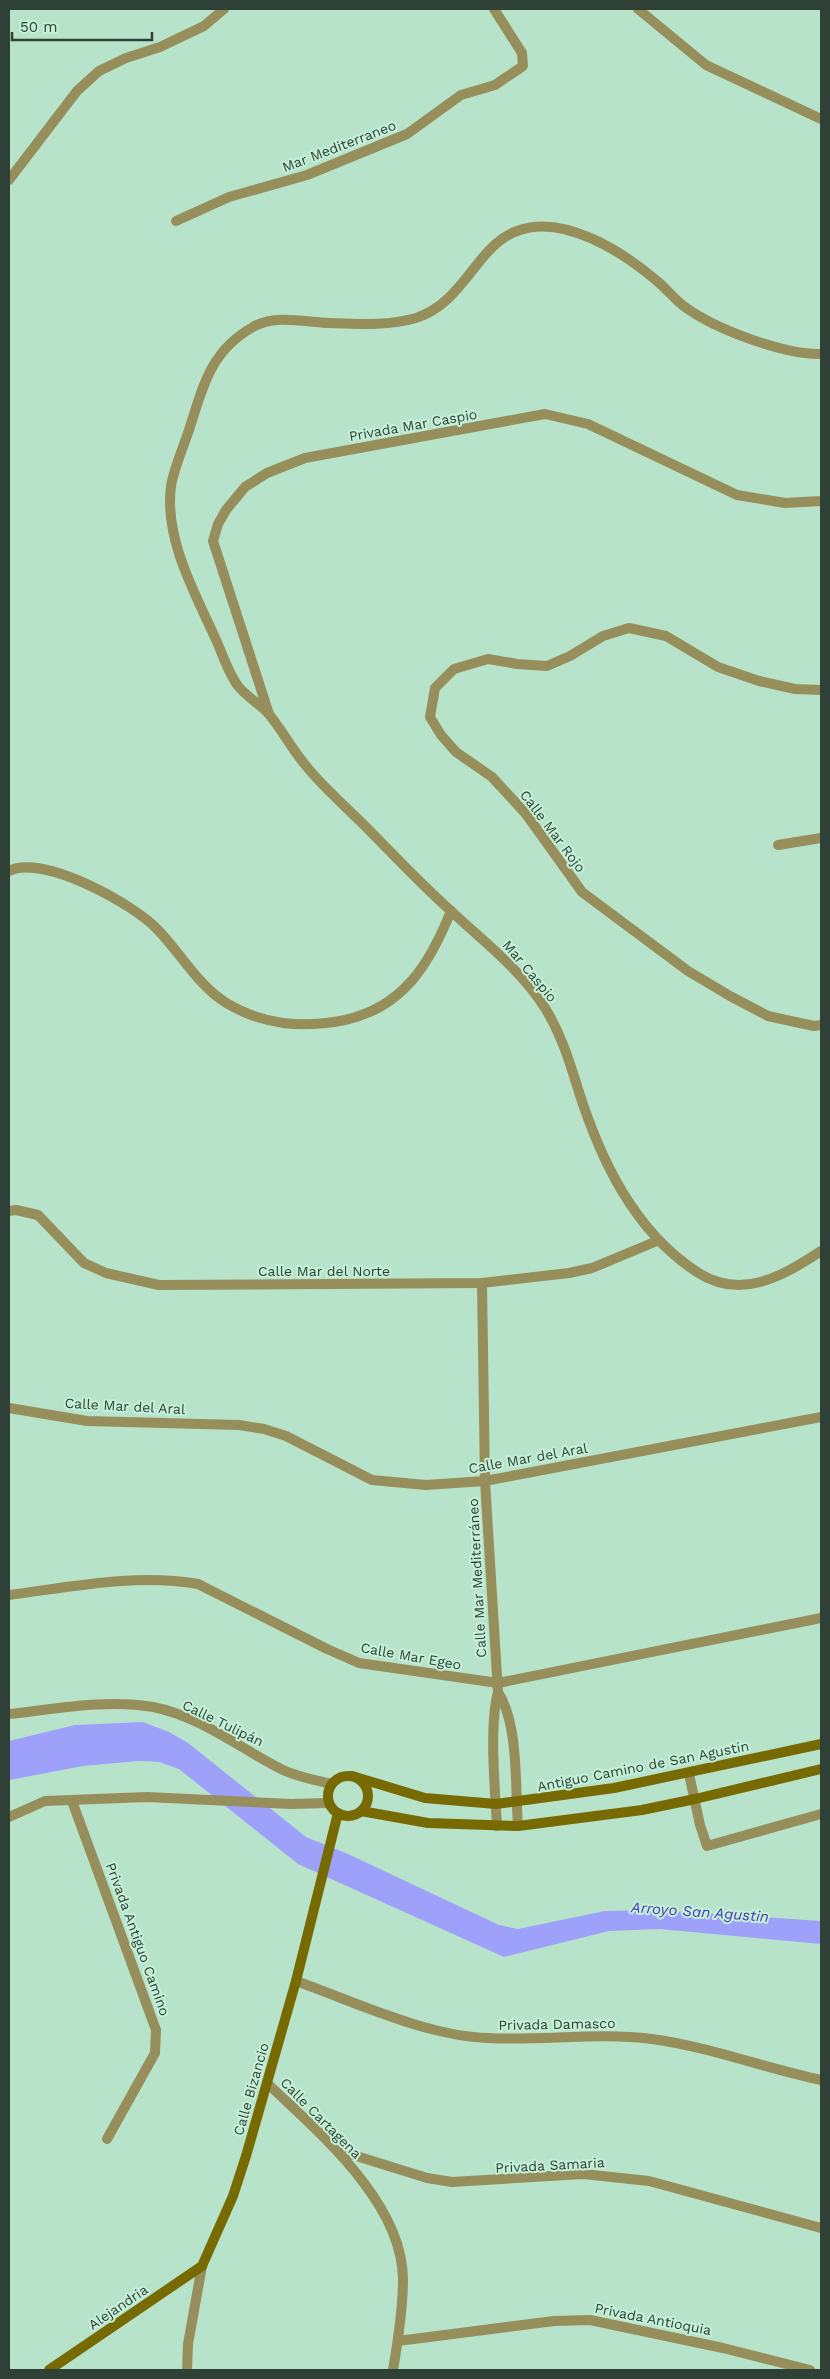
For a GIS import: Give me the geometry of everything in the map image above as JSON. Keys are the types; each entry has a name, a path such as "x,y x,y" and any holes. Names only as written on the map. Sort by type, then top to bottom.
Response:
{"street":[{"path":"9,180 77,91 99,71 126,58 160,47 204,26 224,9"},
{"name":"Mar Mediterraneo","path":"176,221 228,197 307,175 407,134 461,95 495,85 513,74 523,66 522,53 494,9"},
{"path":"638,9 706,66 821,119"},
{"path":"269,715 236,684 180,562 172,517 172,486 208,370 227,345 256,324 285,319 326,323 392,323 419,317 445,302 472,274 494,243 520,229 545,227 586,234 620,253 656,280 685,308 728,331 803,354 821,354"},
{"name":"Privada Mar Caspio","path":"269,715 213,541 218,524 226,510 245,487 267,472 305,458 544,414 588,424 737,495 785,503 821,501"},
{"name":"Calle Mar Rojo","path":"821,690 796,689 759,681 718,667 666,636 629,628 603,636 570,656 547,666 517,664 488,659 454,669 435,688 430,717 441,735 456,752 492,777 526,814 582,892 688,970 730,996 768,1016 814,1026 821,1025"},
{"name":"Mar Caspio","path":"269,715 307,768 451,911 503,956 544,1006 566,1048 578,1089 602,1153 618,1186 657,1241 694,1270 712,1281 737,1286 786,1275 821,1251"},
{"path":"778,845 821,838"},
{"path":"9,871 34,866 60,872 118,900 157,928 204,985 228,1004 255,1017 287,1025 326,1024 363,1016 398,996 423,968 439,942 451,911"},
{"name":"Calle Mar del Norte","path":"9,1211 16,1210 38,1215 84,1263 106,1273 159,1284 482,1283 569,1273 592,1268 657,1241"},
{"name":"Calle Mar Mediterráneo","path":"482,1283 485,1481 498,1688 494,1733 497,1826"},
{"name":"Calle Mar del Aral","path":"9,1408 87,1420 240,1425 264,1429 286,1436 372,1480 392,1484 426,1485 485,1481 821,1417"},
{"name":"Calle Mar Egeo","path":"9,1595 127,1580 176,1580 198,1584 327,1649 359,1663 498,1688 821,1618"},
{"name":"Calle Mar Mediterráneo","path":"498,1688 509,1714 518,1826"},
{"name":"Calle Tulipán","path":"9,1714 115,1704 154,1708 179,1715 219,1734 285,1771 331,1784"},
{"name":"Antiguo Camino de San Agustín","path":"352,1776 425,1798 496,1804 516,1803 689,1774 821,1744"},
{"path":"361,1811 428,1823 518,1826 642,1810 821,1769"},
{"path":"689,1774 704,1844 710,1847 821,1814"},
{"path":"352,1776 363,1783 368,1792 367,1802 361,1811 350,1816 338,1813 329,1803 328,1794 331,1784 338,1778 352,1776"},
{"path":"9,1817 45,1801 147,1797 269,1803 329,1803"},
{"name":"Privada Antiguo Camino","path":"72,1801 156,2030 155,2053 107,2139"},
{"name":"Calle Bizancio","path":"187,2370 188,2344 202,2266 233,2196 267,2083 296,1981 338,1813"},
{"name":"Privada Damasco","path":"296,1981 425,2027 460,2035 488,2038 606,2036 649,2039 694,2046 821,2080"},
{"name":"Calle Cartagena","path":"267,2083 337,2150 373,2195 389,2226 398,2252 403,2278 394,2370"},
{"name":"Privada Samaria","path":"337,2150 426,2178 452,2182 583,2174 649,2180 821,2228"},
{"name":"Alejandria","path":"49,2370 202,2266"},
{"name":"Privada Antioquia","path":"398,2341 527,2324 590,2320 723,2348 810,2370"}],"water":[{"path":"143,1722 169,1732 188,1743 306,1837 348,1854 499,1925 518,1929 605,1911 656,1910 821,1921 821,1944 659,1929 609,1931 504,1957 298,1864 179,1769 159,1762 139,1761 83,1766 9,1780 9,1741 75,1725"}],"water label":[{"name":"Arroyo San Agustin","path":"700,1912"}]}
